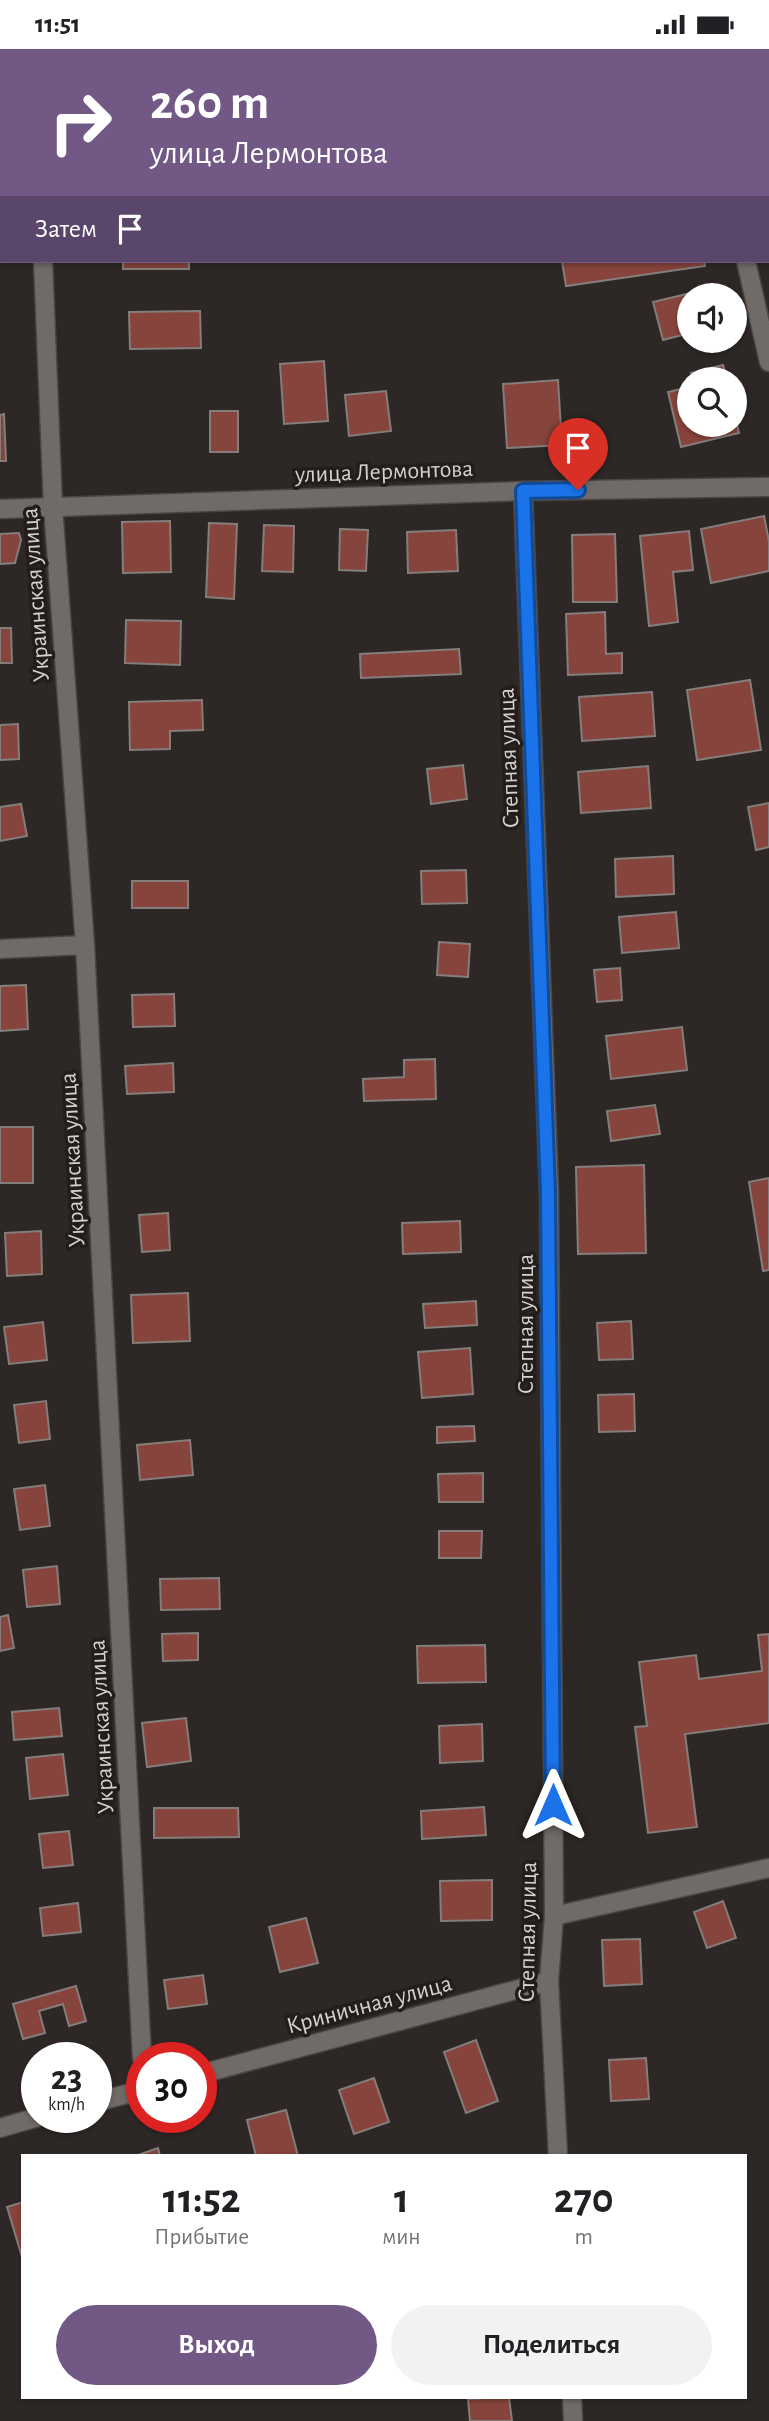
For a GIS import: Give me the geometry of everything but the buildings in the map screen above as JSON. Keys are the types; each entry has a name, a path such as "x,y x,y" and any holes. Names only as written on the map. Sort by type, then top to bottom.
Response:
{"street":[{"name":"Украинская улица","path":"43,263 53,506 85,945 141,2042"},
{"path":"746,263 769,362"},
{"name":"улица Лермонтова","path":"0,509 523,491 769,487"},
{"name":"Степная улица","path":"523,491 548,1192 554,1916 549,1981 558,2154"},
{"path":"0,949 85,945"},
{"path":"554,1916 769,1868"},
{"name":"Криничная улица","path":"217,2070 549,1981"},
{"path":"0,2128 21,2122"},
{"path":"572,2399 573,2421"}],"route":[{"path":"553,1805 548,1192 523,491 578,490"}]}
